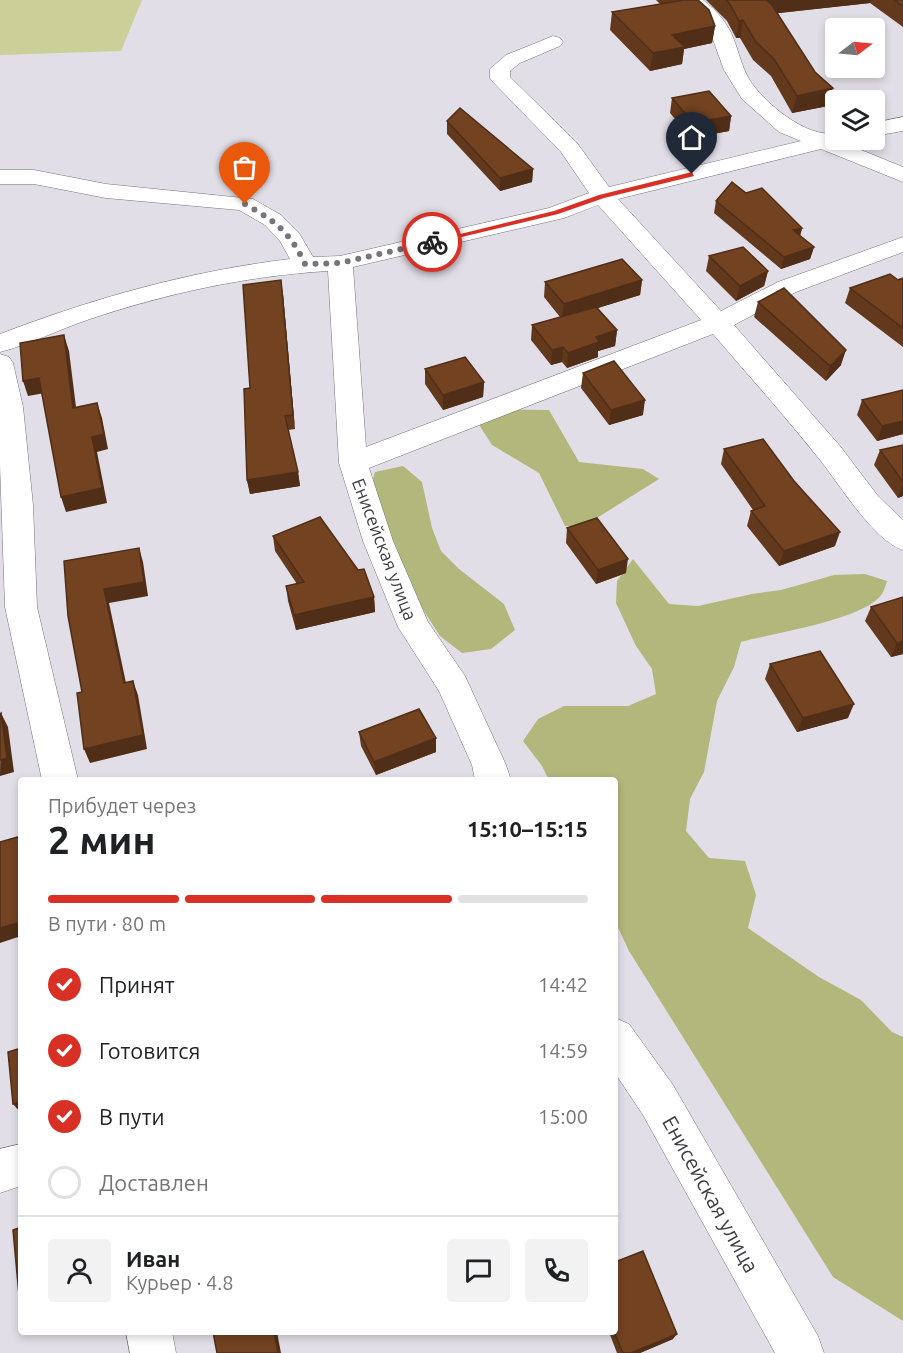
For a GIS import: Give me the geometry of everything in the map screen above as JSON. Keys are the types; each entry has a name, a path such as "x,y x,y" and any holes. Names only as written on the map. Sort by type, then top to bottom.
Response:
{"street":[{"path":"692,0 707,13 720,30 735,72 752,96 787,127 825,139"},
{"path":"553,42 513,59 500,69 500,78 571,148 591,174 602,196 718,323 830,453 868,503 903,538"},
{"path":"885,128 903,124"},
{"path":"0,344 43,326 124,301 245,273 305,264 340,263 556,213 602,196 825,142"},
{"path":"850,150 903,175"},
{"path":"0,177 34,177 106,191 245,204 273,220 291,238 305,264"},
{"path":"353,463 718,323 787,287 903,244"},
{"name":"Енисейская улица","path":"340,263 353,463 378,541 414,627 453,685 492,777"},
{"path":"0,363 9,407 17,494 21,607 59,777"},
{"name":"Енисейская улица","path":"618,1042 658,1100 801,1353"},
{"path":"0,1171 18,1166"},
{"path":"150,1335 153,1353"}],"green space":[{"path":"0,0 142,0 121,51 0,55"},
{"path":"469,409 549,410 579,462 643,469 659,479 584,526 565,526 539,473 492,445"},
{"path":"403,466 422,482 432,528 441,551 459,569 504,604 515,630 491,649 462,653 440,636 413,594 370,490 375,472"},
{"path":"633,559 669,604 698,606 781,590 834,575 865,574 887,581 882,594 872,603 857,611 817,624 741,642 734,667 717,701 704,772 690,799 686,831 709,858 745,861 756,895 748,928 819,977 861,1000 892,1032 903,1037 903,1321 833,1277 629,951 618,927 618,777 548,777 523,741 538,719 564,706 628,706 656,694 652,669 636,646 616,603 617,581"}],"building":[{"path":"677,0 698,0 709,10 715,26 672,35 685,47 653,53 612,12 679,1"},
{"path":"726,0 766,0 772,5 815,72 833,88 797,96 774,59 756,42 743,20 739,21"},
{"path":"894,0 903,0 903,6"},
{"path":"709,91 731,116 693,123 672,98"},
{"path":"460,108 533,169 500,178 447,121"},
{"path":"732,182 746,193 762,188 802,228 793,230 814,247 784,257 716,201"},
{"path":"743,247 768,271 740,286 709,256"},
{"path":"622,259 642,280 564,304 545,282"},
{"path":"890,274 898,280 903,278 903,328 850,288"},
{"path":"281,280 293,415 285,416 298,472 247,480 244,389 250,388 243,285"},
{"path":"784,288 846,350 830,366 758,302"},
{"path":"596,307 617,330 596,337 599,342 568,353 563,347 552,350 532,325"},
{"path":"64,335 73,408 97,403 104,434 92,437 102,488 61,497 39,378 23,381 20,343"},
{"path":"465,357 484,382 443,395 425,369"},
{"path":"614,361 645,400 611,410 583,373"},
{"path":"903,390 903,421 882,426 862,400"},
{"path":"763,439 794,481 840,532 784,551 751,511 765,506 724,449"},
{"path":"903,445 903,482 880,450"},
{"path":"320,517 358,570 364,569 374,597 294,615 286,586 304,582 273,536"},
{"path":"597,518 628,559 598,570 567,528"},
{"path":"139,548 144,582 104,589 124,683 133,681 143,735 84,749 77,693 82,692 68,616 64,561"},
{"path":"903,597 903,641 897,643 871,607"},
{"path":"820,651 854,704 803,718 770,664"},
{"path":"419,709 436,738 374,762 359,732"},
{"path":"0,714 7,758 0,760"},
{"path":"18,837 18,923 0,928 0,842"},
{"path":"18,1049 18,1103 13,1104 8,1052"},
{"path":"18,1228 18,1284 13,1230"},
{"path":"643,1251 677,1334 631,1353 623,1353 615,1335 618,1335 618,1261"},
{"path":"214,1335 275,1335 278,1353 217,1353"}],"way so far":[{"path":"245,204 273,220 291,238 305,264 340,263 432,242"}],"route":[{"path":"432,242 556,213 602,196 692,174"}]}
